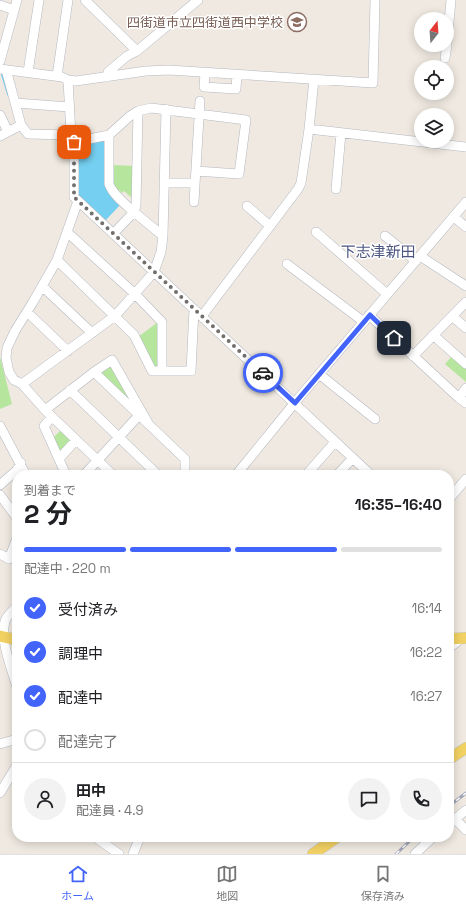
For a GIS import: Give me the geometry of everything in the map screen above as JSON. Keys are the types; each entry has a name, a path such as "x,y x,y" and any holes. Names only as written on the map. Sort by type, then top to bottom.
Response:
{"main road":[{"path":"1,636 12,639"},
{"path":"454,756 466,748"},
{"path":"313,854 330,842"}],"street":[{"path":"0,61 17,0"},
{"path":"28,72 39,0"},
{"path":"57,76 68,0"},
{"path":"85,0 137,51"},
{"path":"108,77 108,72 127,56 137,51 187,3 198,0"},
{"path":"3,69 57,76 76,81 162,70 373,83 375,0"},
{"path":"450,12 451,0"},
{"path":"0,5 14,10"},
{"path":"445,58 446,52"},
{"path":"3,69 6,73 16,103 21,125 28,134 72,139 110,135 130,116 138,111 151,108 246,120 239,174 196,171"},
{"path":"205,73 204,87 236,89 237,74"},
{"path":"202,316 301,183 309,129 314,79"},
{"path":"68,80 74,197 366,470"},
{"path":"194,202 200,101"},
{"path":"16,103 69,107"},
{"path":"22,384 115,316 154,272 161,252 163,236 166,110"},
{"path":"113,234 134,212 136,206 138,111"},
{"path":"0,115 4,134 21,125"},
{"path":"309,129 466,146"},
{"path":"336,189 341,133"},
{"path":"110,135 110,188 134,212 163,236"},
{"path":"164,182 195,183"},
{"path":"78,201 56,260 15,331 7,348 6,358 9,372 14,380 22,384 48,414 108,470"},
{"path":"240,470 319,374 466,202"},
{"path":"247,206 270,226"},
{"path":"454,217 466,226"},
{"path":"67,232 135,294 162,322 162,371"},
{"path":"316,232 387,294"},
{"path":"385,236 418,258 466,286"},
{"path":"56,260 134,335 152,371 191,371 194,309"},
{"path":"287,264 367,318 413,356 462,400 466,388"},
{"path":"42,286 92,333"},
{"path":"413,356 466,302"},
{"path":"27,312 68,351"},
{"path":"452,316 466,328"},
{"path":"433,335 466,364"},
{"path":"64,470 44,426 48,414 70,390 112,360 141,414 148,423 185,459 185,470"},
{"path":"94,372 141,414"},
{"path":"319,374 375,419"},
{"path":"70,390 153,470"},
{"path":"89,470 141,414"},
{"path":"0,426 2,438 21,463 24,470"},
{"path":"59,459 76,440"},
{"path":"310,470 335,442"},
{"path":"342,470 353,458"},
{"path":"17,470 21,463"},
{"path":"0,485 12,474"},
{"path":"454,493 466,479"},
{"path":"1,499 12,512"},
{"path":"0,554 9,559 12,551"},
{"path":"12,612 5,620 1,636 12,671"},
{"path":"0,744 12,740"},
{"path":"0,793 12,773"},
{"path":"454,819 466,810"},
{"path":"454,822 466,830"},
{"path":"102,842 119,854"},
{"path":"133,854 138,842"},
{"path":"415,854 428,842"}],"green space":[{"path":"112,165 135,166 133,199 124,191 122,193 119,190 117,192 112,186"},
{"path":"158,322 160,369 153,369 138,337"},
{"path":"452,356 466,368 466,382 445,364"},
{"path":"0,357 12,404 0,409"},
{"path":"112,363 138,410 97,372"},
{"path":"62,429 74,440 59,457 52,439"}],"water":[{"path":"104,138 105,182 121,204 105,221 78,196 77,147 79,144"}],"waterway":[{"path":"1,72 8,95"}],"railway":[{"path":"454,802 466,793"},
{"path":"396,854 409,842"}],"way so far":[{"path":"74,142 74,197 263,373"}],"place":[{"name":"四街道市立四街道西中学校","path":"297,22"}],"district":[{"name":"下志津新田","path":"378,252"}],"route":[{"path":"263,373 295,403 370,315 394,338"}]}
